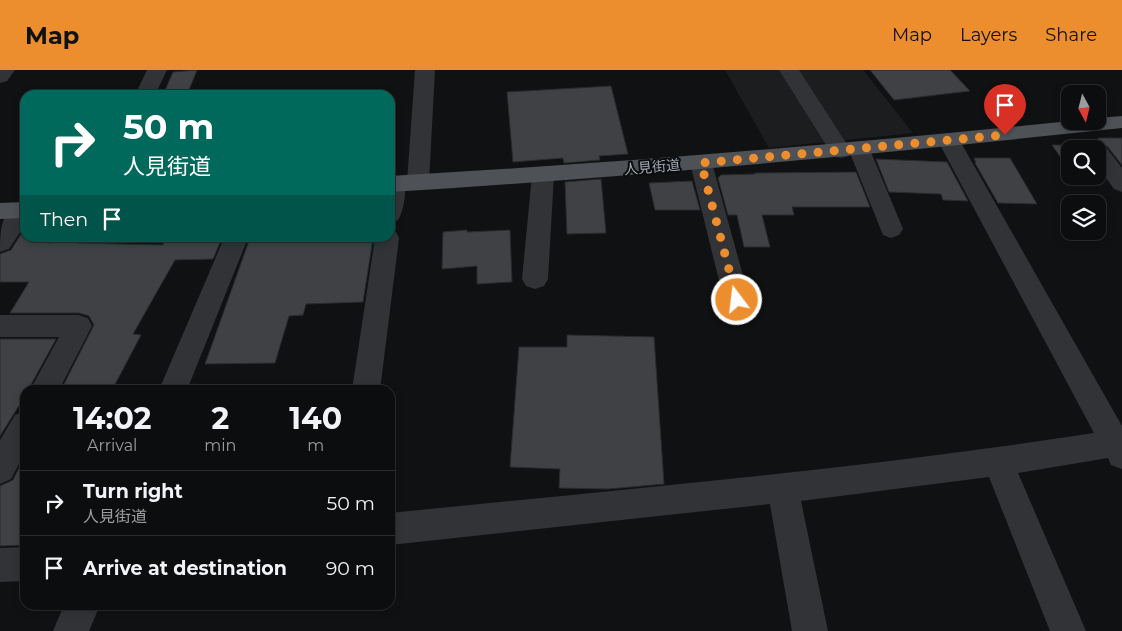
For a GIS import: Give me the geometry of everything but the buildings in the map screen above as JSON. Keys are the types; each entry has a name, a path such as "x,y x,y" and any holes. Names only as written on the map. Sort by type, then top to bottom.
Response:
{"main road":[{"name":"人見街道","path":"1106,124 1122,122"},
{"name":"人見街道","path":"395,184 701,163 1061,129"}],"street":[{"path":"0,76 5,70"},
{"path":"147,90 157,70"},
{"path":"418,182 425,70"},
{"path":"789,70 850,150 892,229"},
{"path":"395,528 783,488 1120,447 949,141"},
{"path":"701,163 737,300"},
{"path":"1106,163 1122,184"},
{"path":"535,279 543,175"},
{"path":"0,243 16,210"},
{"path":"175,385 234,242"},
{"path":"367,385 386,242"},
{"path":"0,326 79,326 47,385"},
{"path":"0,469 20,433"},
{"path":"998,462 1068,631"},
{"path":"783,488 810,631"},
{"path":"0,566 20,564"},
{"path":"71,631 80,610"}],"shaded area":[{"path":"725,70 863,70 913,133 769,148"}],"route":[{"path":"737,300 701,163 1005,135"}]}
